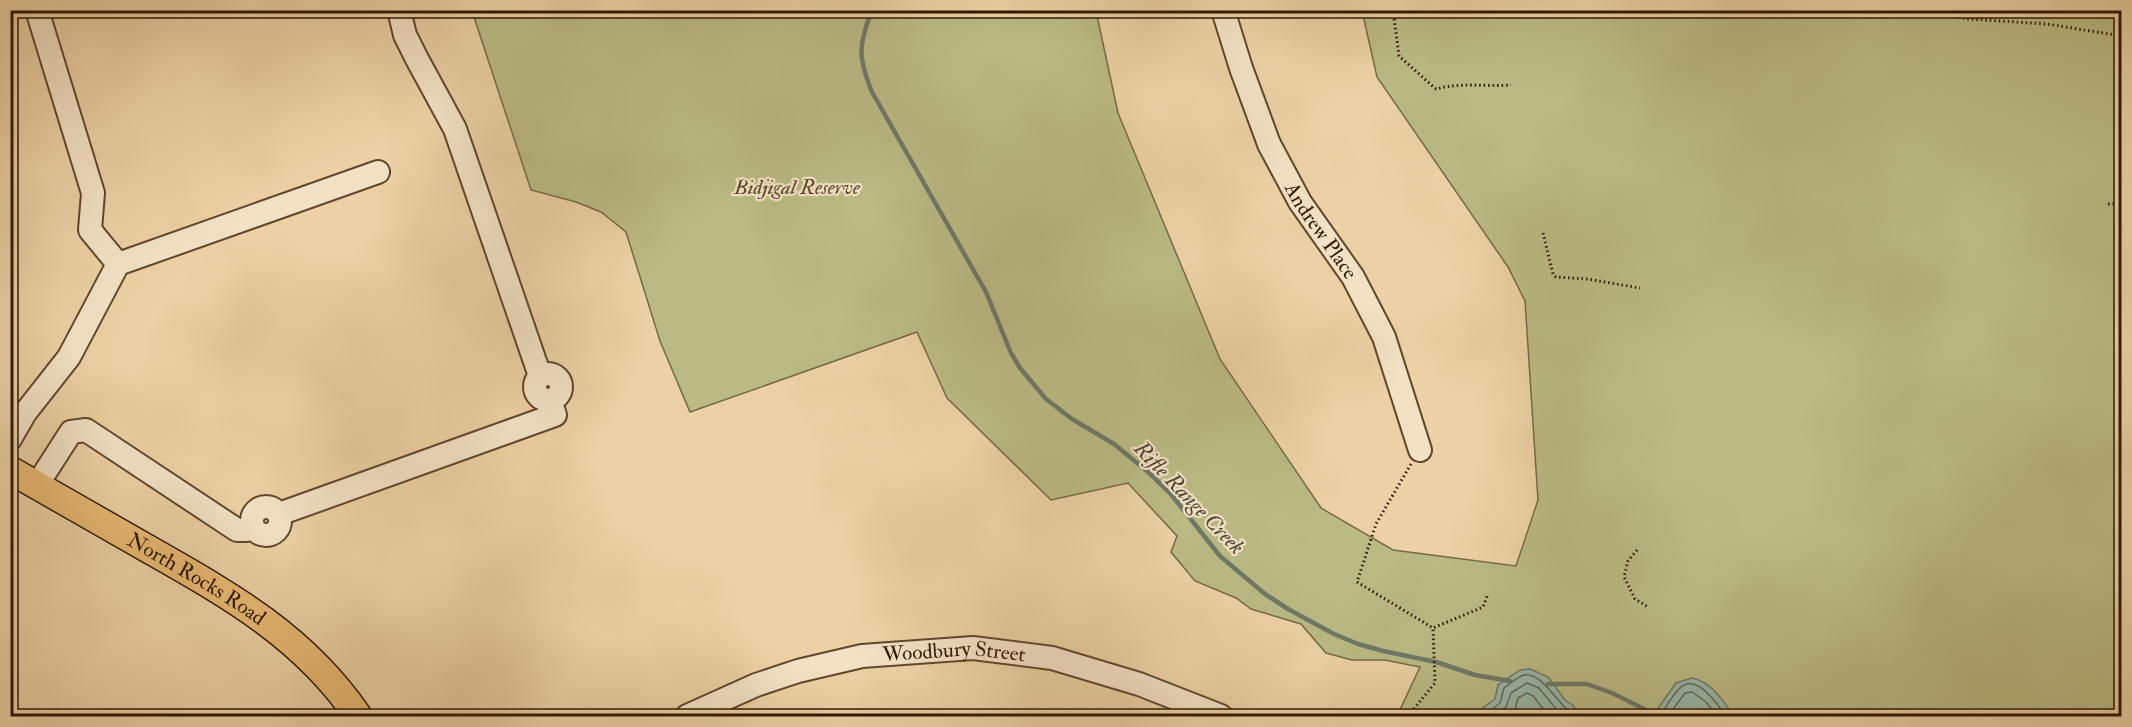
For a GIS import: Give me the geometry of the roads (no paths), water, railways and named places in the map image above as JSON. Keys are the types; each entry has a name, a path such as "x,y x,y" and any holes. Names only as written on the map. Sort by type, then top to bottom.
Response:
{"main road":[{"name":"North Rocks Road","path":"10,470 228,594 268,621 328,677 358,717"}],"street":[{"path":"37,10 93,193 90,230 118,264"},
{"path":"37,485 71,432 86,430 237,530 247,530 253,527 262,535 272,534 281,524 279,514 555,415 550,400 538,397 534,390 535,382 540,376 455,129 405,34 399,10"},
{"name":"Andrew Place","path":"1223,10 1241,68 1269,144 1300,202 1353,277 1384,337 1420,450"},
{"path":"10,440 25,413 69,357 118,264 378,172"},
{"name":"Woodbury Street","path":"687,717 756,685 798,671 862,657 973,648 1052,658 1139,684 1221,717"}],"water":[{"path":"1530,669 1548,677 1565,700 1574,706 1576,716 1477,716 1477,712 1495,699 1498,685 1520,670"},
{"path":"1692,678 1711,688 1734,716 1649,716 1654,714 1676,683"}],"waterway":[{"name":"Rifle Range Creek","path":"872,10 862,43 862,60 872,92 986,292 1011,353 1020,368 1046,399 1072,419 1114,444 1148,472 1170,493 1220,556 1265,594 1288,609 1358,644 1436,662 1475,675 1510,681"},
{"name":"Rifle Range Creek","path":"1548,684 1587,684 1612,693 1658,716"}],"park label":[{"name":"Bidjigal Reserve","path":"797,187"}]}
